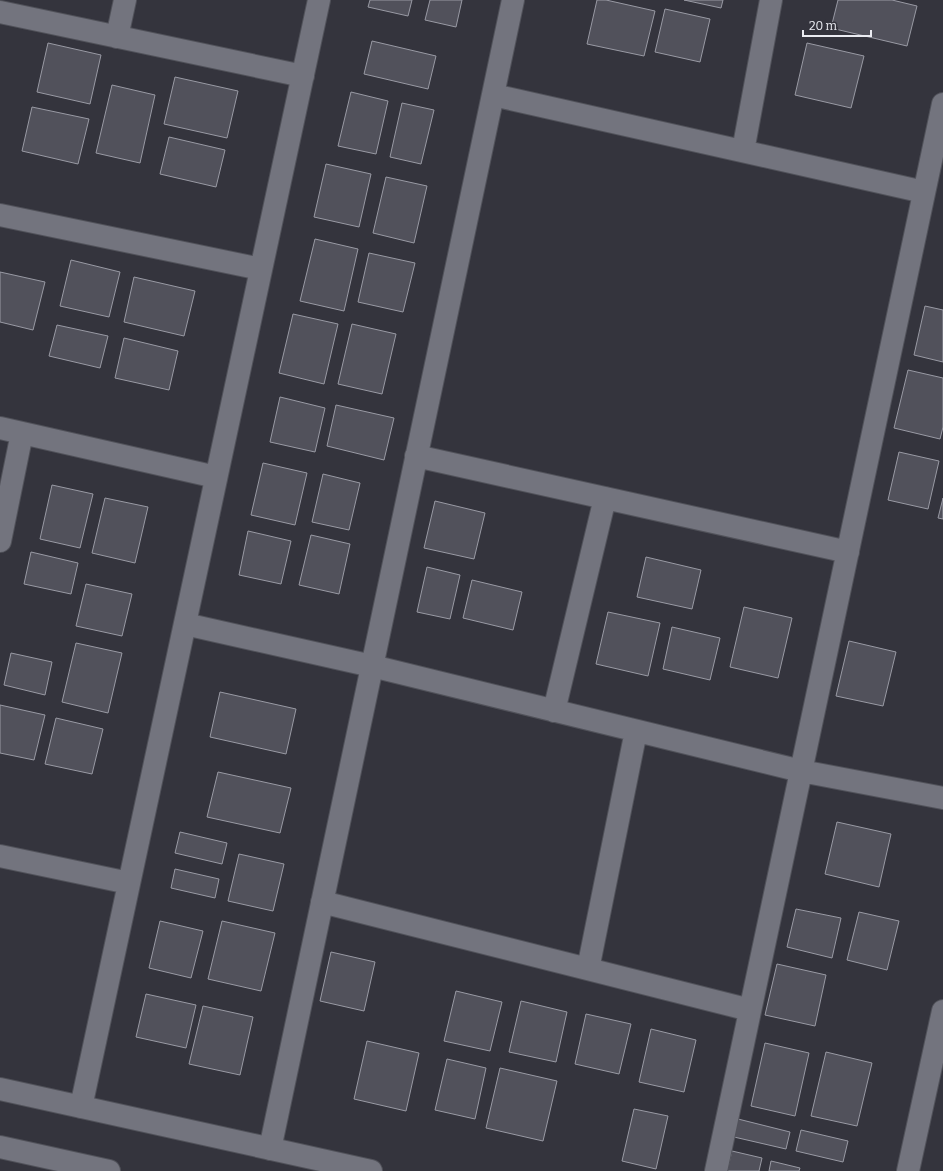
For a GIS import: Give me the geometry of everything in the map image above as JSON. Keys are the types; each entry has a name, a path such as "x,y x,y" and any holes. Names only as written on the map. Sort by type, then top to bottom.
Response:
{"street":[{"path":"117,37 125,0"},
{"path":"81,1107 319,0"},
{"path":"270,1149 513,0"},
{"path":"743,151 771,0"},
{"path":"0,12 303,76"},
{"path":"493,95 924,192"},
{"path":"716,1171 943,104"},
{"path":"0,215 261,269"},
{"path":"0,428 216,477"},
{"path":"0,540 22,433"},
{"path":"416,456 848,552"},
{"path":"554,711 605,498"},
{"path":"185,624 372,666 801,771 943,798"},
{"path":"588,969 636,730"},
{"path":"0,856 129,883"},
{"path":"322,902 750,1010"},
{"path":"908,1171 939,1050 943,1011"},
{"path":"0,1089 370,1171"},
{"path":"0,1147 109,1171"}],"building":[{"path":"370,0 412,0 408,16 368,7"},
{"path":"430,0 462,0 456,27 425,20"},
{"path":"597,0 606,0 655,11 644,56 587,44"},
{"path":"684,0 723,0 721,8"},
{"path":"838,0 892,0 917,6 907,46 831,28"},
{"path":"665,9 710,19 700,62 655,52"},
{"path":"372,41 436,56 428,89 364,74"},
{"path":"48,43 101,55 90,104 37,92"},
{"path":"807,43 864,56 851,108 795,95"},
{"path":"175,77 238,91 227,138 164,124"},
{"path":"112,85 155,95 140,163 96,153"},
{"path":"351,92 388,101 376,154 338,146"},
{"path":"402,103 434,110 421,164 390,157"},
{"path":"32,107 89,119 78,164 22,151"},
{"path":"169,137 225,150 216,187 160,174"},
{"path":"326,164 371,174 359,227 314,217"},
{"path":"386,177 427,186 414,243 373,233"},
{"path":"315,239 358,249 344,311 300,301"},
{"path":"369,253 415,263 403,312 358,302"},
{"path":"71,260 120,272 109,317 60,306"},
{"path":"0,272 45,282 33,330 0,322"},
{"path":"134,277 195,291 184,336 124,322"},
{"path":"925,306 943,310 943,362 914,355"},
{"path":"293,314 338,324 324,384 279,373"},
{"path":"352,324 396,334 382,394 338,384"},
{"path":"57,325 108,336 100,368 49,356"},
{"path":"124,338 178,351 169,390 115,378"},
{"path":"908,370 943,378 943,427 940,439 894,428"},
{"path":"280,397 325,408 315,452 270,442"},
{"path":"336,405 394,418 384,460 327,446"},
{"path":"899,452 939,461 928,509 888,500"},
{"path":"263,463 307,473 295,525 251,515"},
{"path":"323,474 360,483 349,530 312,522"},
{"path":"52,485 93,494 80,548 40,539"},
{"path":"105,498 148,507 135,563 92,553"},
{"path":"943,498 943,519 938,518"},
{"path":"435,501 485,513 474,559 424,548"},
{"path":"248,531 291,541 281,584 239,575"},
{"path":"311,535 350,544 339,594 299,585"},
{"path":"31,552 78,563 71,594 24,584"},
{"path":"646,557 701,570 692,609 637,597"},
{"path":"427,567 460,575 450,619 417,612"},
{"path":"472,580 522,592 513,630 463,618"},
{"path":"86,584 132,594 122,636 76,626"},
{"path":"744,607 792,618 778,678 730,667"},
{"path":"608,612 660,623 648,676 596,664"},
{"path":"672,627 720,638 710,680 663,669"},
{"path":"849,641 896,652 883,706 836,696"},
{"path":"76,643 122,653 108,713 62,702"},
{"path":"11,653 52,662 45,695 4,685"},
{"path":"220,692 296,709 286,754 210,737"},
{"path":"0,705 45,715 34,760 0,753"},
{"path":"56,718 103,729 92,774 45,764"},
{"path":"218,772 291,788 280,833 207,817"},
{"path":"837,822 891,834 879,887 825,874"},
{"path":"180,832 227,843 222,864 175,853"},
{"path":"239,854 284,864 273,911 228,901"},
{"path":"175,869 219,879 215,898 171,888"},
{"path":"796,909 841,918 832,958 787,947"},
{"path":"859,912 899,921 887,970 847,960"},
{"path":"160,921 203,931 191,978 149,968"},
{"path":"222,921 275,933 261,991 208,979"},
{"path":"331,952 375,962 364,1011 320,1001"},
{"path":"777,964 826,975 815,1026 765,1015"},
{"path":"456,991 502,1002 490,1051 444,1041"},
{"path":"146,994 196,1005 186,1048 136,1037"},
{"path":"521,1001 567,1012 556,1062 509,1052"},
{"path":"203,1006 253,1017 240,1075 189,1064"},
{"path":"586,1014 631,1024 619,1074 575,1064"},
{"path":"651,1029 696,1040 684,1092 639,1082"},
{"path":"367,1041 419,1053 406,1111 354,1099"},
{"path":"765,1043 809,1053 795,1116 751,1106"},
{"path":"826,1052 872,1063 857,1126 811,1116"},
{"path":"447,1059 486,1068 475,1119 435,1110"},
{"path":"500,1068 557,1081 543,1141 486,1128"},
{"path":"634,1109 668,1116 656,1169 622,1161"},
{"path":"738,1119 790,1132 786,1149 734,1137"},
{"path":"801,1130 848,1141 843,1162 796,1151"},
{"path":"732,1151 762,1158 759,1171 727,1171"},
{"path":"771,1161 800,1168 799,1171 769,1171"}]}
